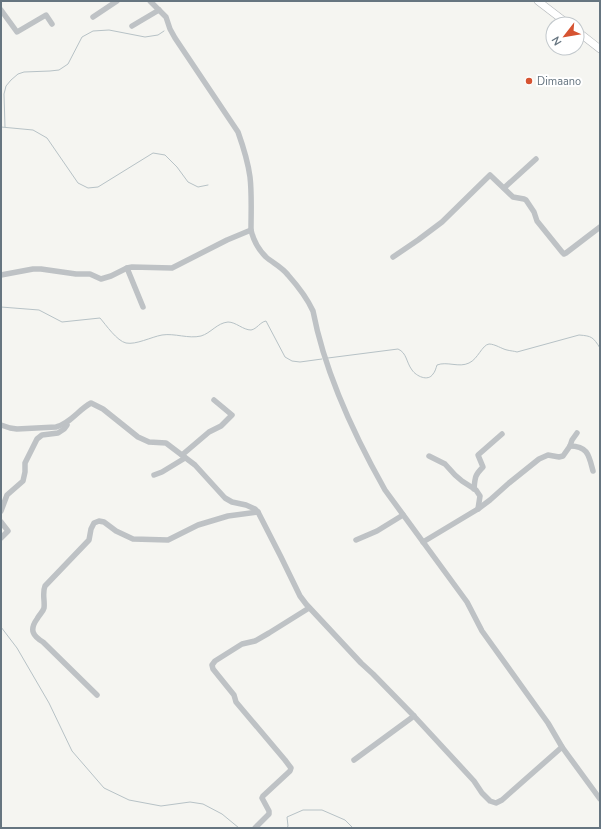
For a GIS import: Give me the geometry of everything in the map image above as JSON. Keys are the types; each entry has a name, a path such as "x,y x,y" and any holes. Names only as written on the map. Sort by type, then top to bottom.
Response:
{"main road":[{"path":"538,1 558,16"},
{"path":"585,37 600,49"}],"street":[{"path":"92,17 118,1"},
{"path":"150,1 166,17 175,38 238,132 250,176 252,235 265,256 288,275 310,305 326,362 343,407 385,490 467,602 482,631 548,723 562,747 600,798"},
{"path":"1,10 17,32 46,15 52,24"},
{"path":"132,26 159,10"},
{"path":"504,188 536,159"},
{"path":"393,258 442,222 490,175 513,198 526,200 534,212 537,221 564,254 600,226"},
{"path":"1,275 41,269 76,274 90,274 101,279 127,268 172,268 227,240 251,230"},
{"path":"127,268 143,307"},
{"path":"154,475 162,472 184,457 209,432 221,426 232,415 214,400"},
{"path":"1,511 7,495 23,481 25,463 37,439 42,435 58,433 64,429 85,406 91,403 103,409 138,437 149,442 166,443 195,465 226,498 232,502 246,505 255,509 258,512 300,596 361,663 414,716 474,781 490,801 496,803 502,800 562,747"},
{"path":"1,425 17,429 56,427 62,426 74,417"},
{"path":"423,542 478,509 539,458 548,455 559,457 563,456 577,433"},
{"path":"474,488 475,477 482,467 478,455 502,434"},
{"path":"570,446 578,446 589,455 593,471"},
{"path":"430,456 445,464 462,481 476,490 480,496 478,509"},
{"path":"97,695 33,634 36,620 44,609 43,590 45,586 89,540 94,523 99,521 104,522 116,531 133,539 168,540 198,525 228,516 258,512"},
{"path":"356,540 377,531 403,515"},
{"path":"1,522 8,531 1,538"},
{"path":"255,828 269,814 269,811 262,798 263,796 290,771 291,768 236,702 234,695 213,669 212,665 215,661 242,644 255,641 310,608"},
{"path":"354,760 414,716"}],"waterway":[{"path":"5,127 4,94 6,86 18,74 24,72 59,70 68,64 82,37 93,31 109,30 145,37 158,35 164,31"},
{"path":"1,127 33,130 47,138 78,183 88,188 98,187 153,153 165,155 177,167 188,182 198,187 208,185"},
{"path":"1,307 39,310 62,322 100,318 119,339 126,343 139,342 162,335 191,337 201,336 221,324 228,322 251,330 266,321 285,357 292,361 300,362 322,359"},
{"path":"328,358 398,349 405,355 414,372 419,376 428,378 434,372 437,365 461,365 469,363 486,345 489,344 517,352 579,335 592,338 596,341 600,348"},
{"path":"1,627 17,648 49,703 72,751 104,788 129,800 161,806 190,802 203,804 222,814 239,828"},
{"path":"287,828 287,817 303,810 322,810 345,820 353,828"}],"place":[{"name":"Dimaano","path":"529,81"}]}
